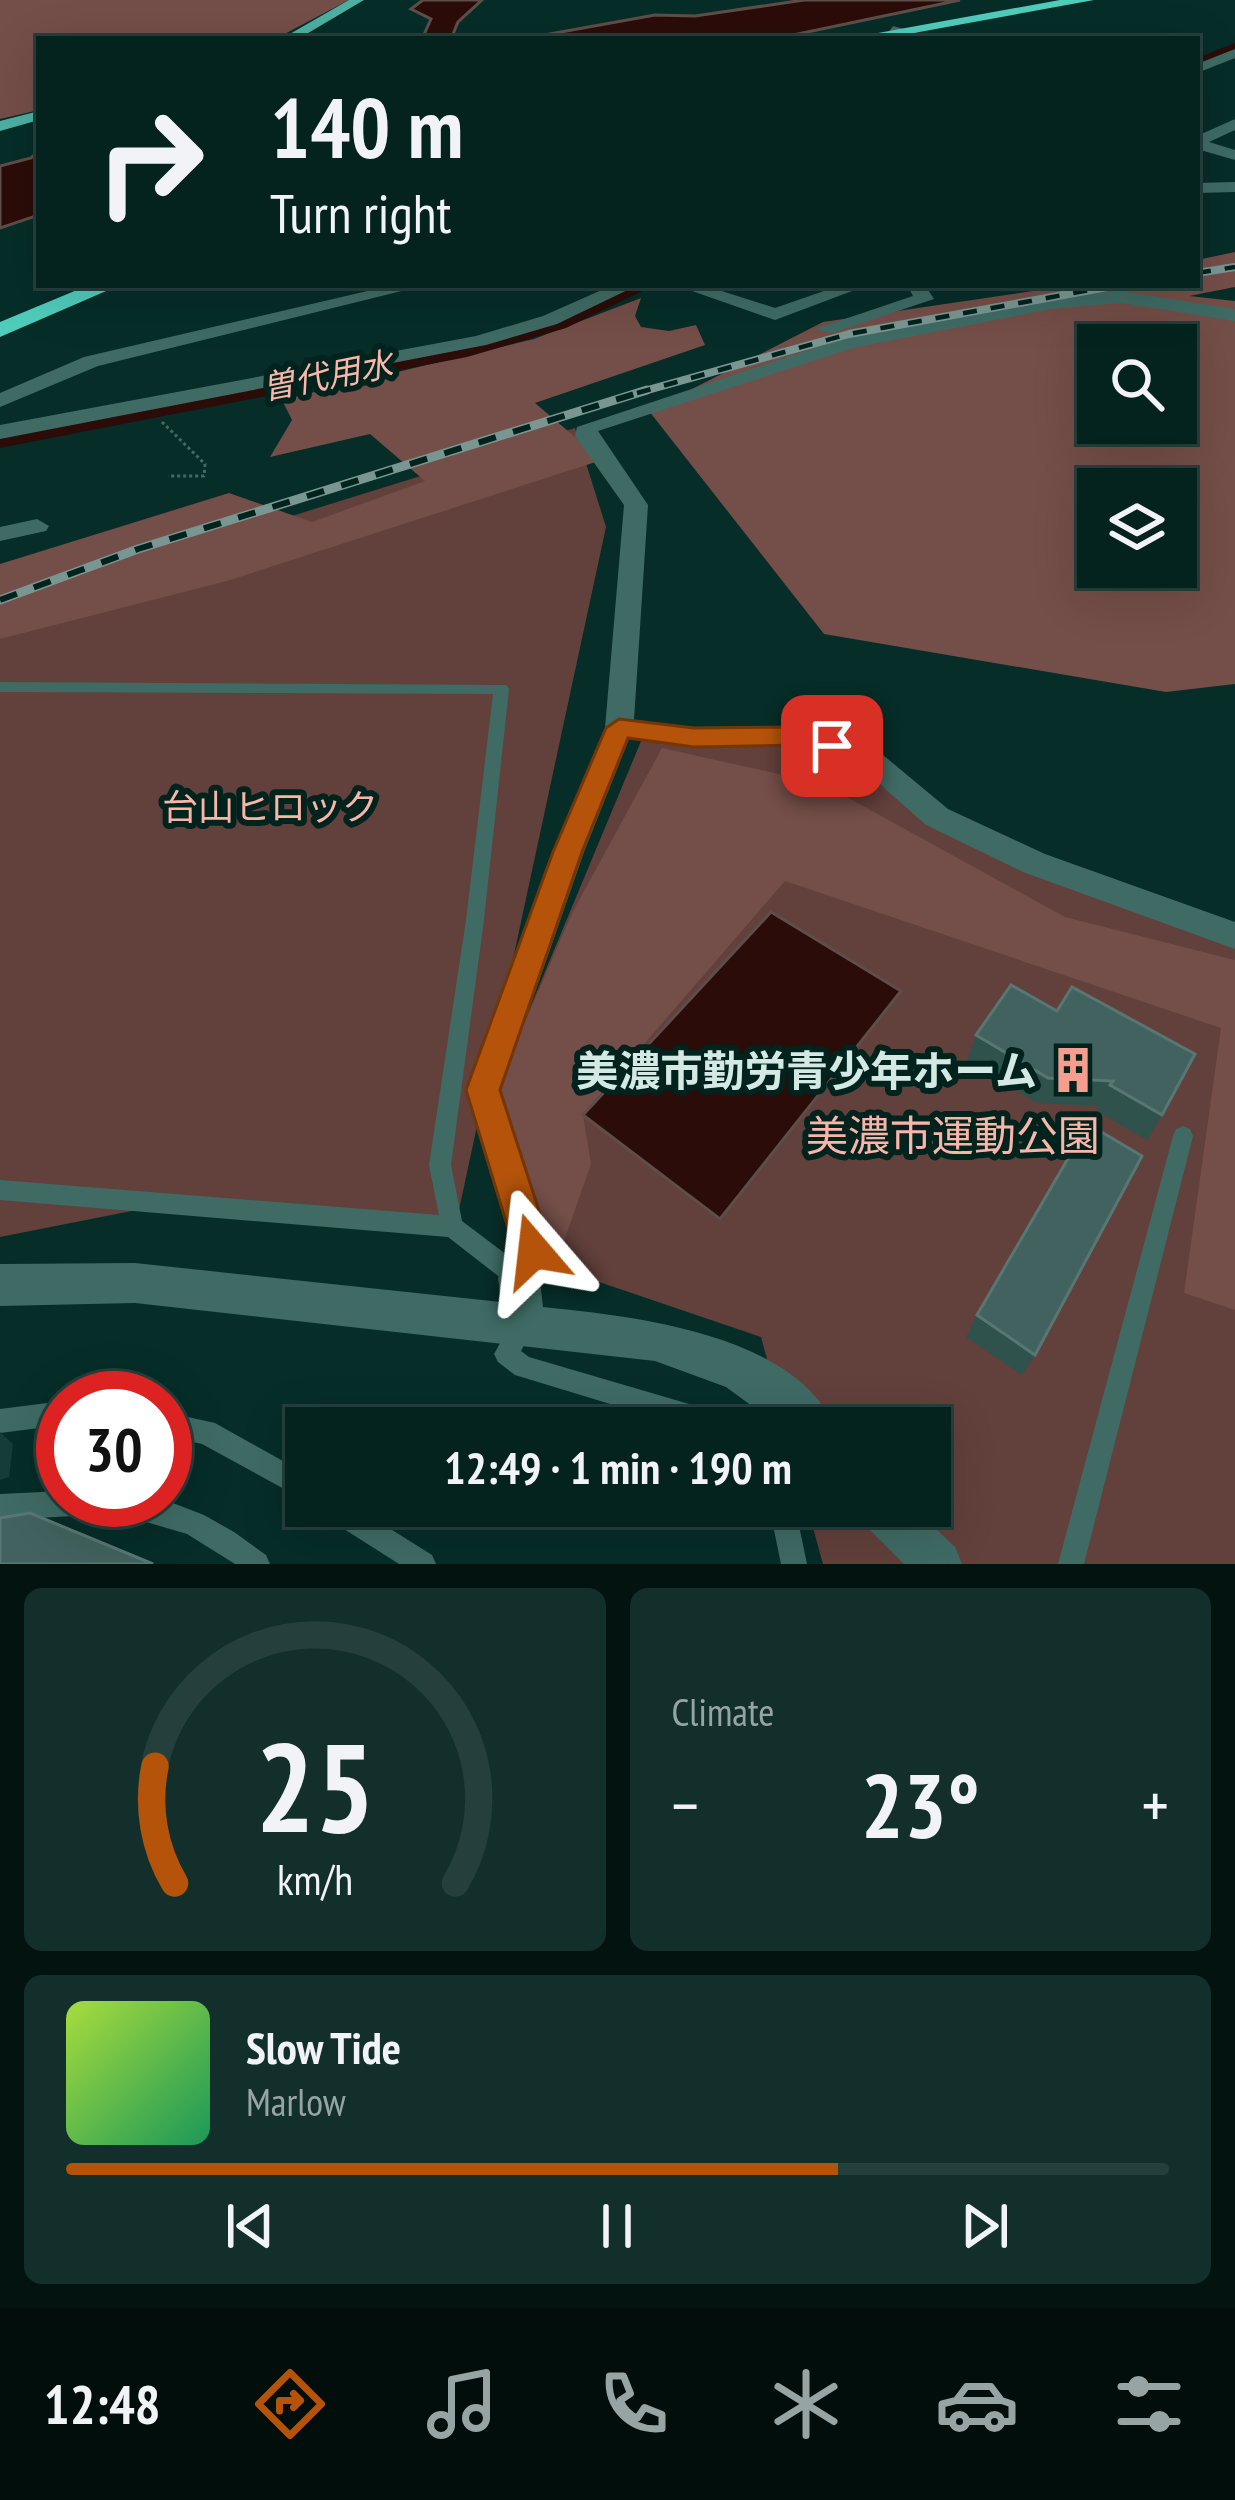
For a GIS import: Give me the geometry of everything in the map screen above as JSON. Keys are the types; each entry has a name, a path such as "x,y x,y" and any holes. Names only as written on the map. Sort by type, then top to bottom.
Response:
{"highway":[{"path":"866,36 1087,0"},
{"path":"0,330 102,288"}],"main road":[{"path":"293,36 358,0"},
{"path":"0,126 36,116"}],"street":[{"path":"892,30 915,36"},
{"path":"1200,63 1235,38"},
{"path":"1200,63 1235,53"},
{"path":"1200,63 1235,70"},
{"path":"1200,142 1235,124"},
{"path":"1200,144 1235,155"},
{"path":"1200,188 1235,187"},
{"path":"0,401 91,361 404,288"},
{"path":"0,449 149,411 502,335 572,312 623,288"},
{"path":"693,288 775,314 850,288"},
{"path":"749,374 775,359 768,349 923,299 918,288"},
{"path":"524,1324 519,1278 534,1251 483,1090 568,852 619,728 636,505 586,436 588,428 849,343 1051,303 1120,297 1235,315"},
{"path":"91,361 149,411"},
{"path":"0,432 149,411"},
{"path":"0,533 37,526"},
{"path":"619,728 694,737 796,736 867,757 937,817 1054,871 1235,936"},
{"path":"0,1286 135,1283 655,1340 705,1352 752,1375 789,1407"},
{"path":"900,1527 938,1564"}],"lane":[{"path":"0,687 501,689 440,1165 452,1228"},
{"path":"1071,1564 1183,1136"},
{"path":"0,1190 452,1228 519,1278"},
{"path":"524,1324 506,1354 523,1367 659,1407"},
{"path":"0,1421 36,1416"},
{"path":"192,1429 206,1432 285,1476"},
{"path":"0,1507 123,1504 179,1514 219,1535 257,1564"},
{"path":"364,1527 423,1564"},
{"path":"786,1527 794,1564"}],"path":[{"path":"149,411 205,464 204,476 168,476"}],"green space":[{"name":"台山ヒロック","path":"575,428 606,527 457,1219 177,1202 0,1237 0,613 118,570"},
{"name":"美濃市運動公園","path":"649,722 829,756 937,817 1235,938 1235,1564 823,1564 813,1527 951,1527 951,1407 780,1407 761,1337 555,1267 497,1087"}],"shaded area":[{"path":"0,0 349,0 281,36 36,36 36,111 0,119"},
{"path":"423,0 482,0 458,22 452,36 423,36 431,19 411,9"},
{"path":"804,0 960,0 788,36 539,36 655,15 695,16"},
{"path":"36,153 36,216 0,228 0,166"},
{"path":"1235,252 1235,287 1189,296 1235,301 1235,684 1166,692 824,634 649,411 823,322 1053,288 1200,288 1200,259"},
{"path":"641,298 635,316 641,327 669,331 696,325 705,345 535,403 602,460 227,581 0,639 0,564 229,493 312,522 425,481 370,434 270,457 292,420 282,400 534,339"},
{"path":"662,748 823,784 1065,917 1235,960 1235,1310 1184,1293 1221,1028 785,881 583,1115 591,1164 555,1267 497,1087 572,913"},
{"path":"771,912 901,991 720,1219 583,1115"}],"building":[{"path":"1011,985 1057,1011 1072,987 1195,1054 1162,1115 1110,1085 1113,1081 1048,1078 976,1035"},
{"path":"1088,1124 1142,1156 1035,1355 977,1315"},
{"path":"30,1513 36,1515 36,1527 64,1527 153,1564 0,1564 0,1518"}],"waterway":[{"name":"曽代用水","path":"1200,62 1235,47"},
{"name":"曽代用水","path":"0,441 467,351 559,324 640,288"}],"railway":[{"path":"1200,273 1235,267"},
{"path":"641,392 849,334 1102,288"},
{"path":"641,392 647,390"},
{"path":"0,600 138,549 641,392"}],"place":[{"name":"美濃市勤労青少年ホーム","path":"1073,1070"}],"route":[{"path":"534,1251 483,1090 568,852 619,728 694,737 796,736 832,746"}]}
